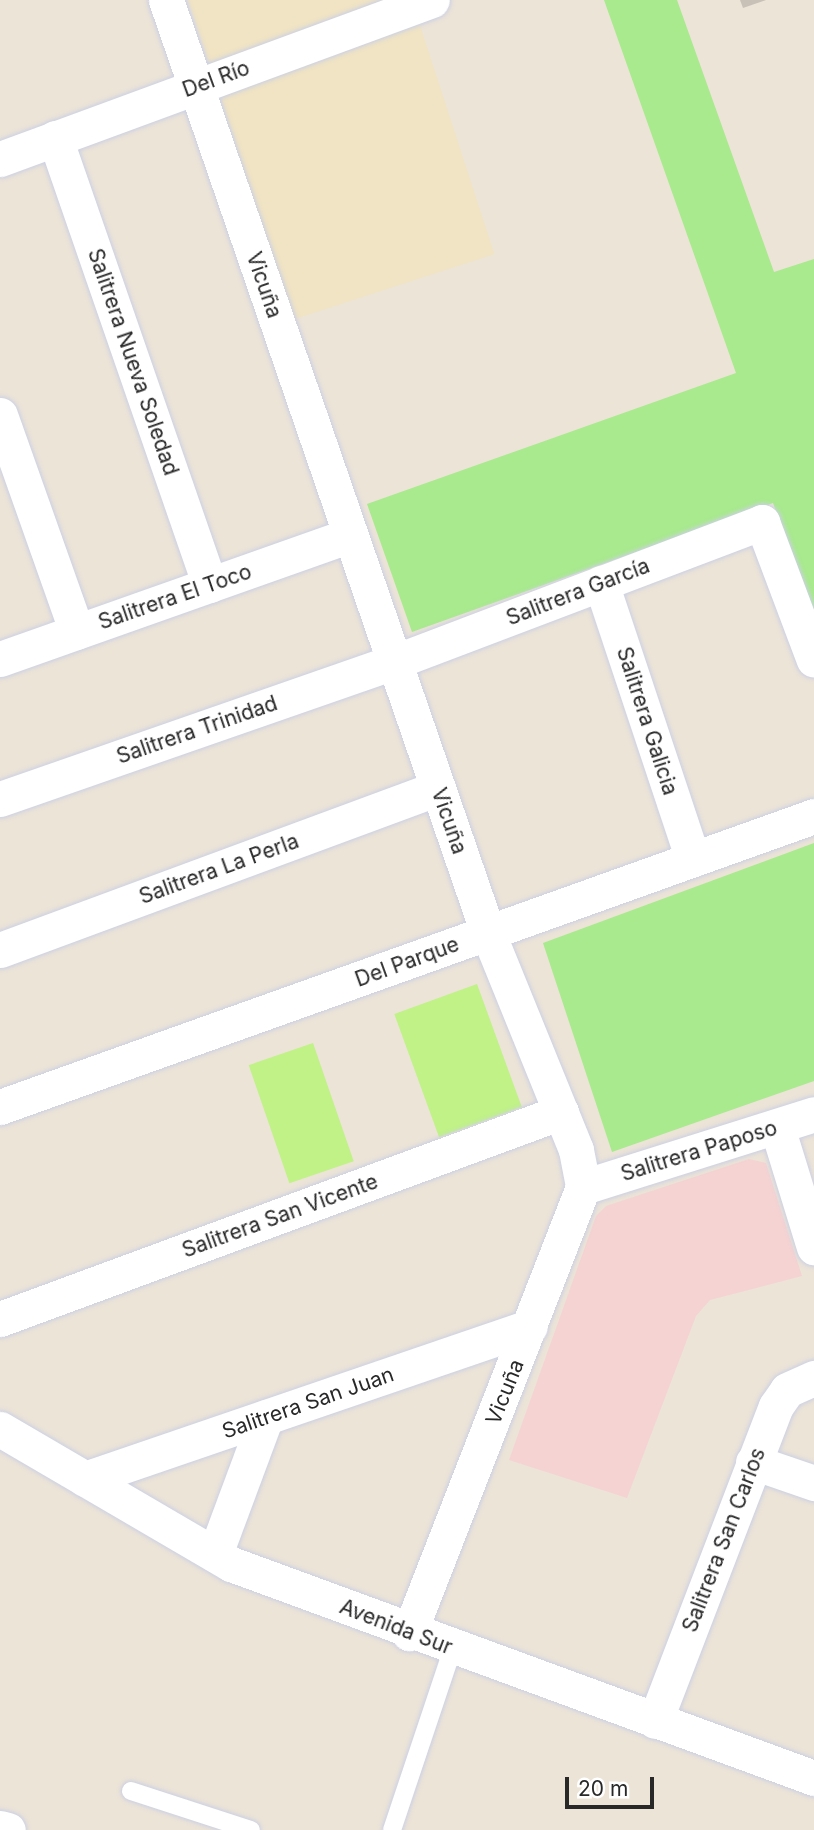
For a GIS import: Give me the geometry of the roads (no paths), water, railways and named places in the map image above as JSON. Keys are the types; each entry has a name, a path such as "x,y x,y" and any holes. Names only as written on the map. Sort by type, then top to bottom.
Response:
{"street":[{"name":"Vicuña","path":"166,0 488,933 561,1112 583,1187 409,1633"},
{"name":"Del Río","path":"0,159 432,0"},
{"name":"Salitrera Nueva Soledad","path":"55,138 210,585"},
{"path":"0,415 77,632"},
{"name":"Salitrera García","path":"394,662 762,522 814,660"},
{"name":"Salitrera El Toco","path":"0,659 350,535"},
{"name":"Salitrera Galicia","path":"601,583 693,859"},
{"name":"Salitrera Trinidad","path":"0,799 394,662"},
{"name":"Salitrera La Perla","path":"0,950 438,788"},
{"name":"Del Parque","path":"0,1107 814,816"},
{"name":"Salitrera San Vicente","path":"0,1320 561,1112"},
{"name":"Salitrera Paposo","path":"583,1187 814,1114"},
{"path":"777,1127 814,1247"},
{"name":"Salitrera San Juan","path":"85,1479 530,1327"},
{"name":"Salitrera San Carlos","path":"655,1721 753,1462 787,1390 814,1378"},
{"path":"215,1554 266,1417"},
{"name":"Avenida Sur","path":"0,1429 215,1554 409,1633 814,1778"},
{"path":"753,1462 814,1483"},
{"path":"0,1828 8,1830"}],"lane":[{"path":"393,1830 453,1648"},
{"path":"131,1791 251,1830"}]}
